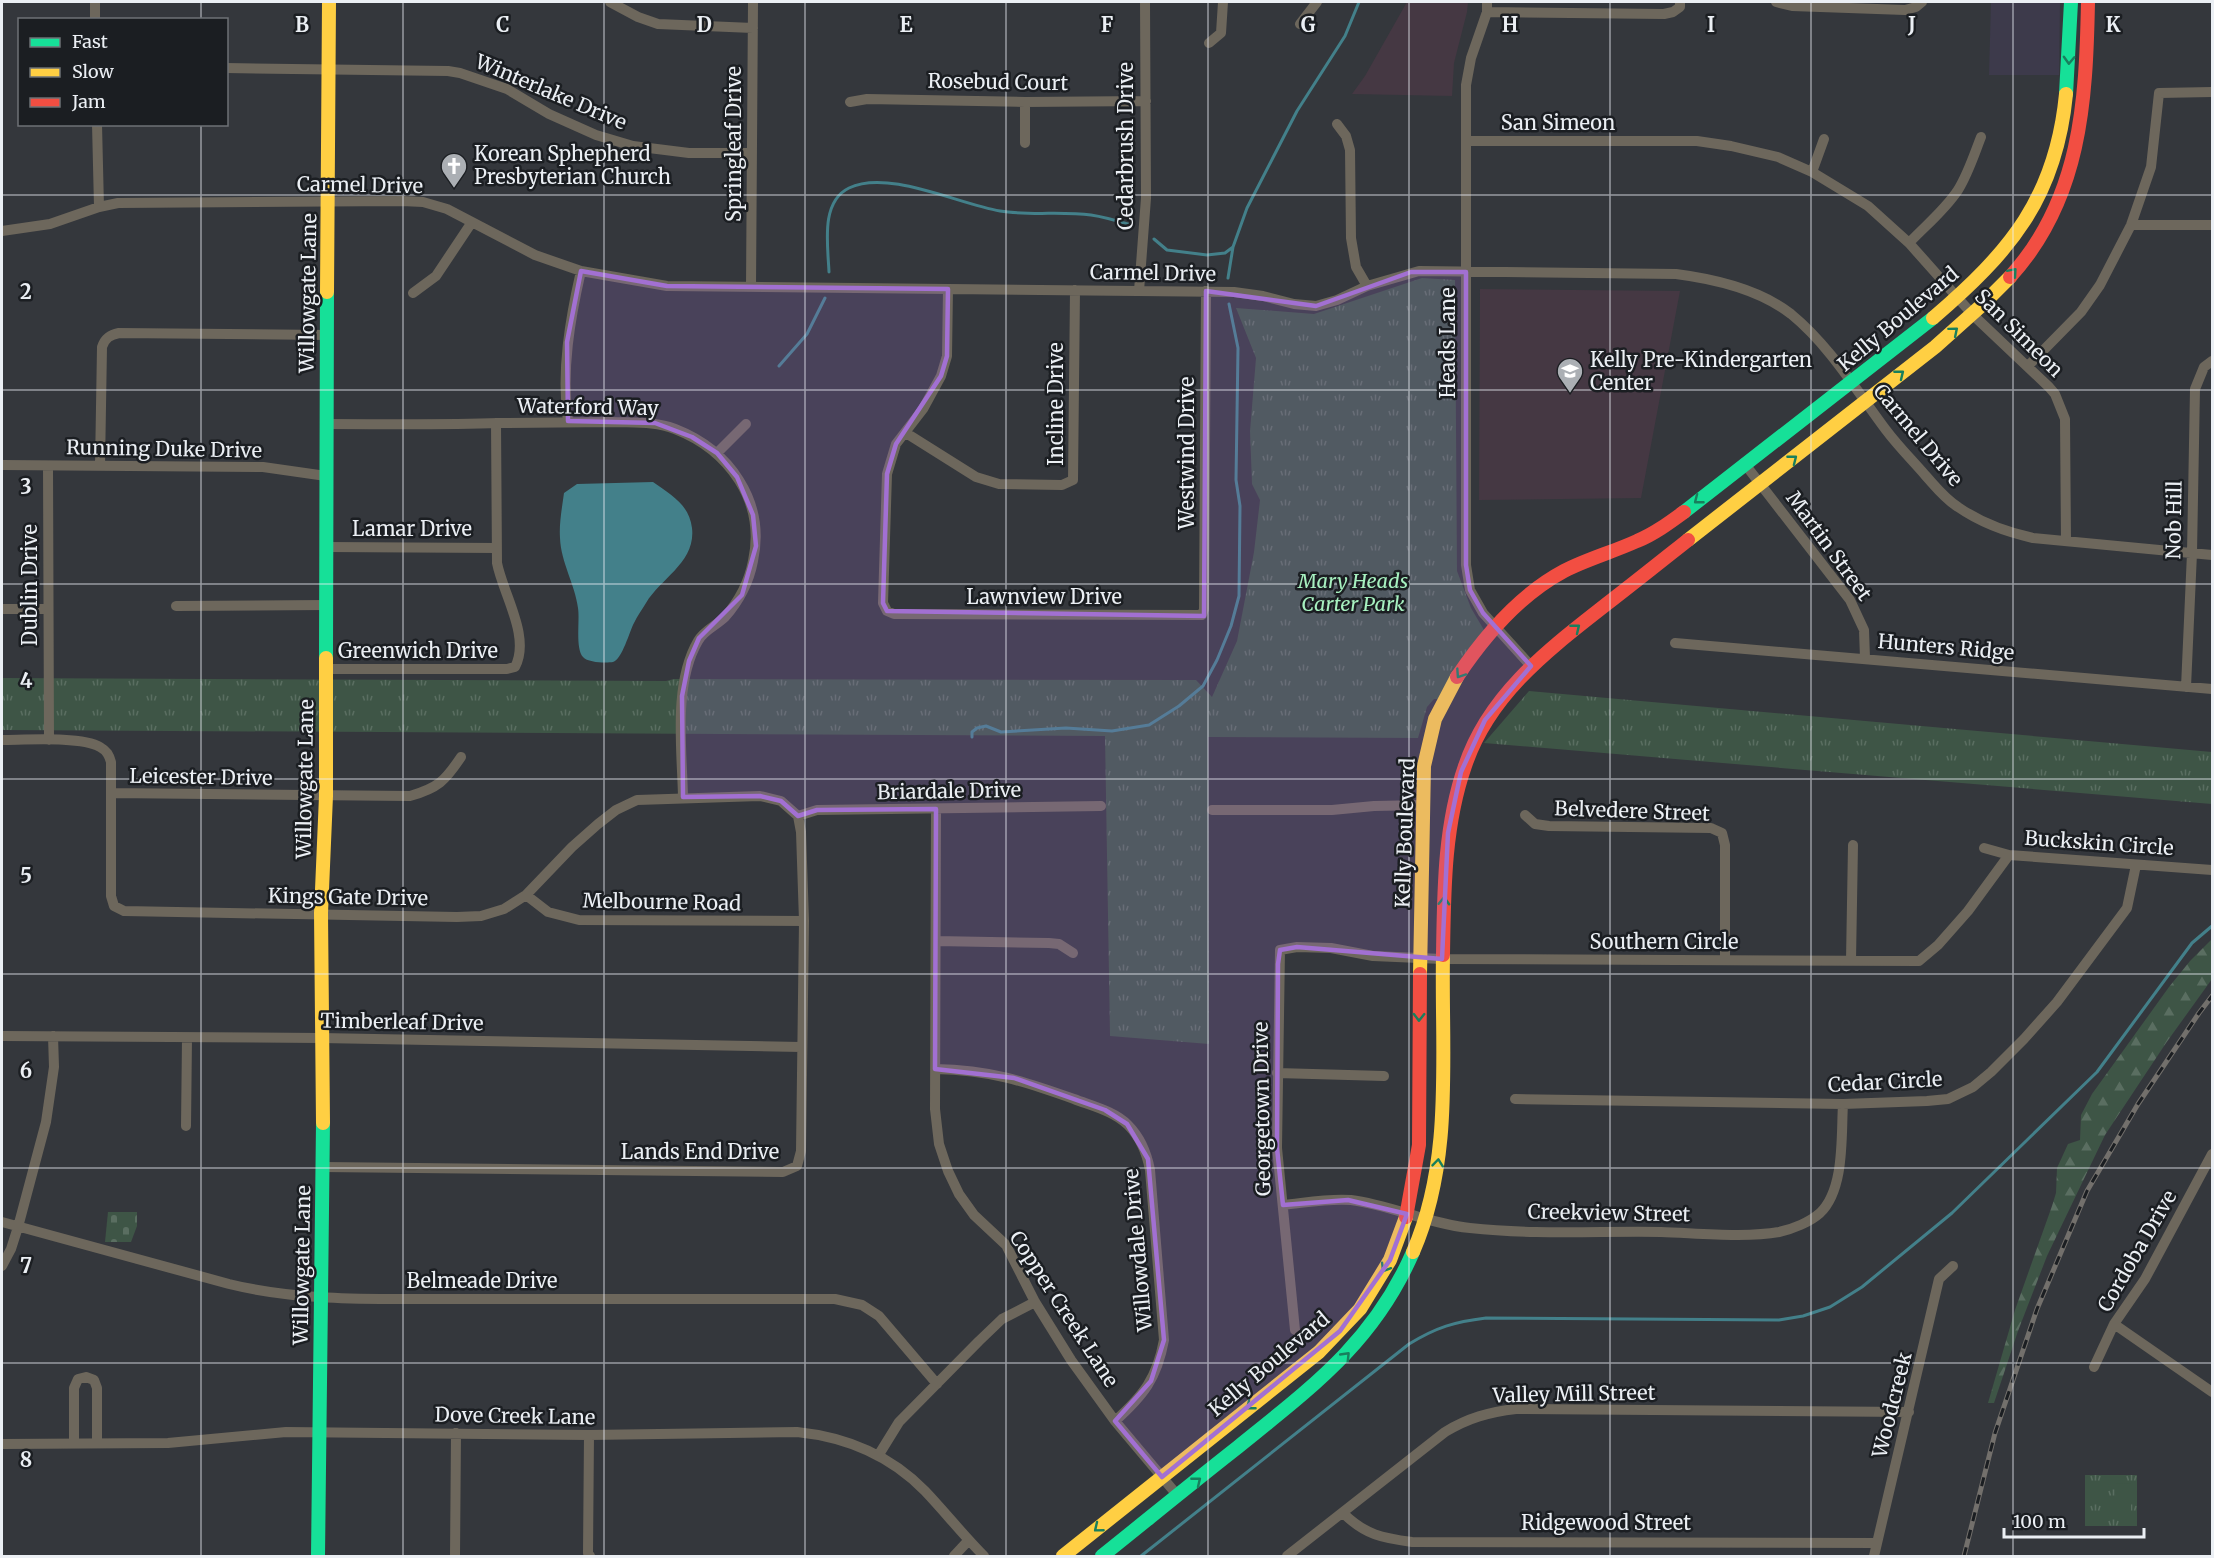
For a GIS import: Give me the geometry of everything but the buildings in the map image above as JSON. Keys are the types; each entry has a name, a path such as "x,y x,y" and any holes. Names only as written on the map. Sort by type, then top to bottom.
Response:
{"main road":[{"name":"Willowgate Lane","path":"318,1557 323,1167 321,913 326,795 329,2"},
{"name":"Kelly Boulevard","path":"1064,1557 1319,1352 1360,1308 1390,1260 1407,1214 1419,1145 1418,1083 1424,766 1434,721 1458,676 1494,626 1517,604 1552,577 1629,546 1663,527 1744,463 1852,383 1957,297 1998,257 2015,236 2042,192 2051,169 2065,111 2071,2"},
{"path":"1102,1557 1322,1379 1349,1354 1388,1304 1415,1250 1436,1181 1440,1146 1442,959 1448,833 1453,800 1461,772 1485,720 1503,696 1531,666 1615,596 1866,402 1973,315 2027,256 2056,203 2072,160 2082,117 2086,79 2088,2"},
{"path":"2070,28 2087,29"}],"street":[{"path":"95,2 95,18"},
{"path":"610,2 638,17 658,24 753,28"},
{"name":"Springleaf Drive","path":"751,287 753,2"},
{"name":"Cedarbrush Drive","path":"1139,291 1146,198 1145,2"},
{"path":"1209,43 1221,33 1223,2"},
{"path":"1300,24 1317,2"},
{"path":"1556,14 1557,2"},
{"path":"1487,7 1556,14 1664,14 1680,7 1680,2"},
{"path":"1776,2 1803,6 1905,10 1916,7 1922,2"},
{"name":"Heads Lane","path":"1487,7 1471,58 1466,85 1466,565 1470,590 1483,613 1531,666"},
{"name":"Winterlake Drive","path":"228,68 460,73 507,89 549,114 596,135 633,146 689,153 752,153"},
{"path":"2028,366 2081,312 2100,285 2131,225 2151,167 2159,93 2212,92"},
{"name":"Rosebud Court","path":"850,102 867,99 1025,102 1146,100"},
{"path":"1025,102 1025,143"},
{"path":"1337,124 1346,136 1350,150 1351,238 1356,267 1367,286"},
{"path":"97,126 99,207"},
{"path":"1909,243 1957,191 1968,171 1981,137"},
{"path":"1812,172 1824,139"},
{"name":"San Simeon","path":"1466,141 1697,141 1731,146 1778,157 1812,172 1868,206 1909,243 1973,315 2055,394 2065,419 2066,541"},
{"name":"Carmel Drive","path":"2,231 50,224 99,207 137,202 423,202 447,209 535,255 581,271 667,286 1206,291 1234,292 1316,306 1337,300 1367,286 1419,271 1676,274 1708,279 1763,297 1789,313 1813,335 1906,454 1940,492 1957,507 1987,524 2033,538 2212,555"},
{"path":"413,293 436,276 472,222"},
{"path":"2131,225 2212,225"},
{"path":"568,421 566,409 567,342 581,271"},
{"path":"906,433 934,392 947,357 948,289"},
{"name":"Incline Drive","path":"906,433 976,477 999,484 1062,485 1074,480 1075,290"},
{"name":"Westwind Drive","path":"1202,615 1204,609 1206,291"},
{"path":"100,465 102,347 111,335 119,333 327,335"},
{"name":"Nob Hill","path":"2186,687 2192,553 2195,390 2205,367 2212,361"},
{"name":"Waterford Way","path":"326,424 568,421 655,423 675,429 717,453 737,477 748,495 756,546 742,595 724,617 699,638 689,661 682,696 683,797"},
{"name":"Greenwich Drive","path":"326,669 507,669 515,667 518,661 517,628 513,608 500,577 497,548 496,423"},
{"path":"717,453 746,424"},
{"name":"Lawnview Drive","path":"906,433 896,444 887,474 883,603 888,611 894,614 1202,615"},
{"name":"Martin Street","path":"1744,463 1850,600 1864,630 1865,658"},
{"name":"Running Duke Drive","path":"2,465 263,467 326,476"},
{"name":"Dublin Drive","path":"48,466 49,740"},
{"name":"Lamar Drive","path":"327,547 497,548"},
{"path":"176,606 326,605"},
{"path":"2,609 48,609"},
{"name":"Hunters Ridge","path":"1675,643 2212,689"},
{"name":"Kings Gate Drive","path":"2,740 49,740 99,746 108,753 111,762 111,896 114,906 124,911 481,916 504,909 526,895 572,847 616,810 638,800 760,795 781,801 798,816"},
{"name":"Leicester Drive","path":"111,794 410,795 427,791 445,780 461,757"},
{"path":"1212,810 1332,810 1423,805"},
{"name":"Briardale Drive","path":"798,816 817,810 1101,806"},
{"name":"Copper Creek Lane","path":"936,809 935,1069 937,1130 948,1171 959,1194 974,1215 1006,1245 1035,1302 1060,1344 1115,1421 1178,1496"},
{"name":"Belvedere Street","path":"1525,815 1535,824 1549,826 1711,828 1722,833 1725,845 1725,960"},
{"name":"Lands End Drive","path":"323,1167 783,1172 797,1166 801,1151 804,921 801,832 798,816"},
{"path":"1851,960 1853,845"},
{"name":"Buckskin Circle","path":"1984,848 2009,855 2212,870"},
{"name":"Southern Circle","path":"1279,959 1280,950 1297,947 1330,948 1373,956 1442,959 1919,961 1924,959 1968,910 2009,855"},
{"name":"Cedar Circle","path":"1515,1100 1842,1104 1948,1099 1973,1087 2024,1040 2057,1002 2127,908 2136,865"},
{"name":"Melbourne Road","path":"526,895 548,912 579,920 804,921"},
{"path":"936,941 1049,943 1059,944 1072,953"},
{"name":"Georgetown Drive","path":"1279,959 1277,1148 1295,1330"},
{"name":"Timberleaf Drive","path":"2,1035 801,1047"},
{"path":"2,1266 11,1249 18,1227 52,1094 53,1036"},
{"path":"186,1126 187,1038"},
{"name":"Willowdale Drive","path":"935,1069 984,1072 1014,1078 1105,1110 1127,1124 1144,1149 1149,1170 1164,1340 1160,1361 1151,1381 1139,1399 1115,1421"},
{"path":"1277,1073 1384,1076"},
{"name":"Creekview Street","path":"1283,1205 1348,1200 1369,1203 1449,1225 1492,1230 1770,1233 1792,1229 1819,1214 1827,1204 1835,1187 1839,1170 1842,1104"},
{"name":"Cordoba Drive","path":"2094,1367 2114,1324 2145,1279 2212,1154"},
{"name":"Belmeade Drive","path":"2,1222 260,1292 321,1297 835,1299 861,1305 879,1316 937,1384"},
{"name":"Woodcreek","path":"1874,1557 1940,1279 1953,1266"},
{"path":"878,1456 899,1422 1002,1319 1035,1302"},
{"path":"2114,1324 2212,1392"},
{"path":"74,1443 74,1388 78,1379 86,1377 94,1380 97,1388 97,1443"},
{"name":"Valley Mill Street","path":"1287,1557 1445,1432 1478,1415 1528,1409 1909,1412"},
{"name":"Dove Creek Lane","path":"2,1444 168,1443 286,1432 589,1435 796,1432 823,1435 854,1443 915,1481 984,1557"},
{"path":"455,1557 456,1433"},
{"path":"589,1435 588,1553 590,1557"},
{"name":"Ridgewood Street","path":"1344,1514 1370,1534 1412,1542 1877,1543"},
{"path":"954,1557 968,1541"}],"highlighted area":[{"path":"581,271 667,286 948,289 947,356 941,376 896,444 887,474 883,603 887,611 1204,616 1206,291 1316,306 1411,272 1466,272 1466,565 1470,590 1483,613 1531,666 1485,720 1461,772 1448,833 1442,959 1297,947 1280,950 1278,964 1277,1148 1283,1205 1348,1200 1407,1214 1390,1260 1340,1331 1162,1477 1115,1421 1151,1381 1164,1340 1148,1159 1127,1124 1105,1110 1014,1078 935,1069 936,809 817,810 798,816 781,801 760,796 683,797 682,696 689,661 699,638 742,595 756,546 753,515 737,477 717,453 692,437 655,423 568,421 567,342"}],"shaded area":[{"path":"1407,2 1468,2 1454,63 1452,96 1352,94 1365,76"},
{"path":"1991,2 2060,2 2059,75 1989,75"},
{"name":"Kelly Pre-Kindergarten Center","path":"1480,289 1680,291 1641,498 1479,500"}],"green space":[{"name":"Mary Heads Carter Park","path":"1422,278 1455,280 1457,571 1471,608 1484,630 1442,699 1434,699 1427,707 1418,738 1208,737 1209,1044 1110,1036 1105,736 2,730 2,678 666,681 674,679 1196,680 1212,697 1237,641 1254,552 1260,500 1252,484 1250,431 1256,358 1236,308 1314,314"},
{"path":"1529,691 2212,752 2212,804 1484,743"},
{"path":"2212,939 2212,979 2105,1135 2047,1256 2018,1331 1994,1403 1988,1403 2015,1310 2056,1193 2057,1168 2068,1144 2080,1140 2081,1115 2092,1094 2169,987"},
{"path":"108,1212 137,1212 137,1226 131,1242 105,1242"},
{"path":"2085,1475 2137,1475 2137,1526 2085,1526"},
{"path":"2116,1483 2131,1484 2131,1516 2116,1516"}],"water":[{"path":"653,482 678,501 687,513 692,528 689,551 646,603 635,620 620,656 613,662 585,659 579,647 576,599 561,547 560,527 564,493 577,484"}],"waterway":[{"path":"1228,278 1233,247 1247,208 1297,111 1345,36 1359,2"},
{"path":"829,272 827,238 834,203 849,188 865,183 903,185 1000,211 1091,215 1131,225"},
{"path":"1154,239 1167,250 1207,255 1225,253 1233,247"},
{"path":"779,366 807,334 825,298"},
{"path":"972,737 972,732 977,728 986,726 1001,732 1066,728 1112,731 1149,725 1179,706 1203,686 1231,626 1239,596 1240,506 1236,480 1238,348 1229,304"},
{"path":"1141,1556 1409,1344 1446,1326 1486,1318 1779,1320 1803,1316 1830,1307 1862,1287 1952,1213 2097,1072 2192,943 2212,926"}],"railway":[{"path":"1964,1556 1995,1433 2037,1309 2087,1191 2138,1104 2212,996"}],"traffic: fast":[{"path":"2066,94 2071,2"},
{"path":"326,658 327,292"},
{"path":"1684,512 1933,318"},
{"path":"318,1556 323,1123"},
{"path":"1102,1556 1291,1404 1339,1361 1380,1312 1413,1252"}],"traffic: slow":[{"path":"327,292 329,2"},
{"path":"1933,318 1985,270 2025,220 2052,164 2061,131 2066,94"},
{"path":"1688,540 1935,347 2010,277"},
{"path":"323,1123 321,913 326,796 326,658"},
{"path":"1420,974 1424,766 1435,719 1457,677"},
{"path":"1413,1252 1426,1216 1435,1180 1440,1143 1443,1105 1443,955"},
{"path":"1063,1556 1319,1352 1360,1309 1390,1260 1406,1217"}],"traffic: jam":[{"path":"2010,277 2034,247 2052,215 2075,148 2085,76 2088,2"},
{"path":"1457,677 1491,631 1532,592 1564,571 1649,535 1684,512"},
{"path":"1443,955 1449,835 1458,789 1475,741 1503,698 1538,660 1688,540"},
{"path":"1406,1217 1419,1145 1420,974"}],"place":[{"name":"Korean Sphepherd Presbyterian Church","path":"454,189"},
{"name":"Kelly Pre-Kindergarten Center","path":"1570,394"}]}
